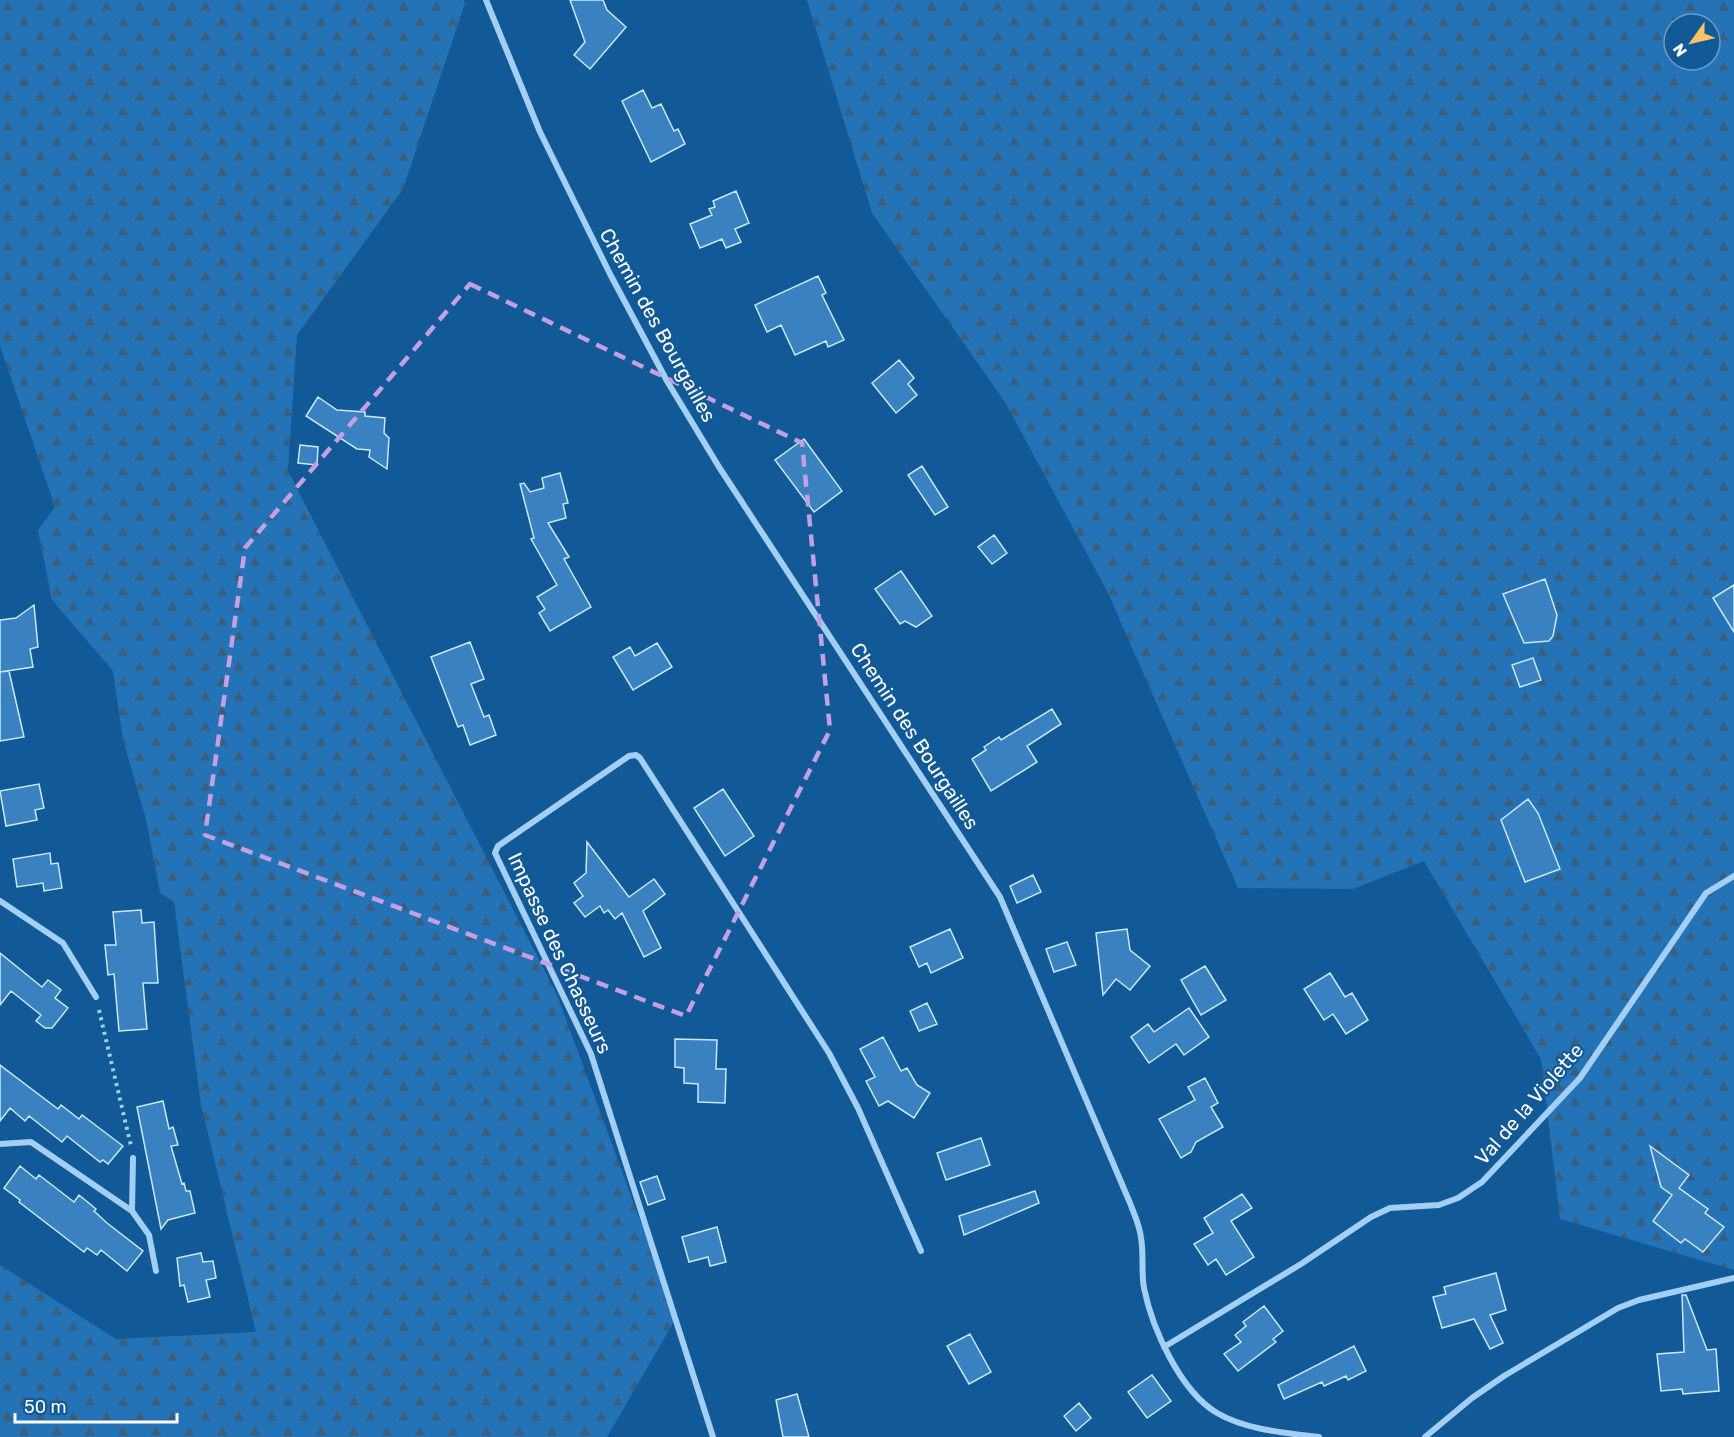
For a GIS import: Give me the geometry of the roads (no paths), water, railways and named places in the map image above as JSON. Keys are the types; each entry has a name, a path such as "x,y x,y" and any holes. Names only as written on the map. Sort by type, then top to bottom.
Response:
{"street":[{"name":"Chemin des Bourgailles","path":"486,0 540,132 610,274 667,381 719,467 1000,897 1130,1203 1141,1236 1144,1288 1164,1347 1190,1387 1216,1413 1247,1424 1319,1437"},
{"name":"Impasse des Chasseurs","path":"713,1437 591,1054 495,853 498,846 629,756 636,755 640,758 829,1053 858,1108 921,1251"},
{"name":"Val de la Violette","path":"1164,1347 1301,1264 1371,1217 1390,1208 1439,1205 1458,1198 1482,1182 1580,1077 1706,893 1734,876"},
{"path":"0,901 63,943 96,997"},
{"path":"0,1144 31,1142 132,1211 149,1234 155,1254 156,1271"},
{"path":"132,1211 133,1158"},
{"path":"1425,1437 1472,1398 1504,1376 1618,1308 1639,1300 1734,1278"}]}
